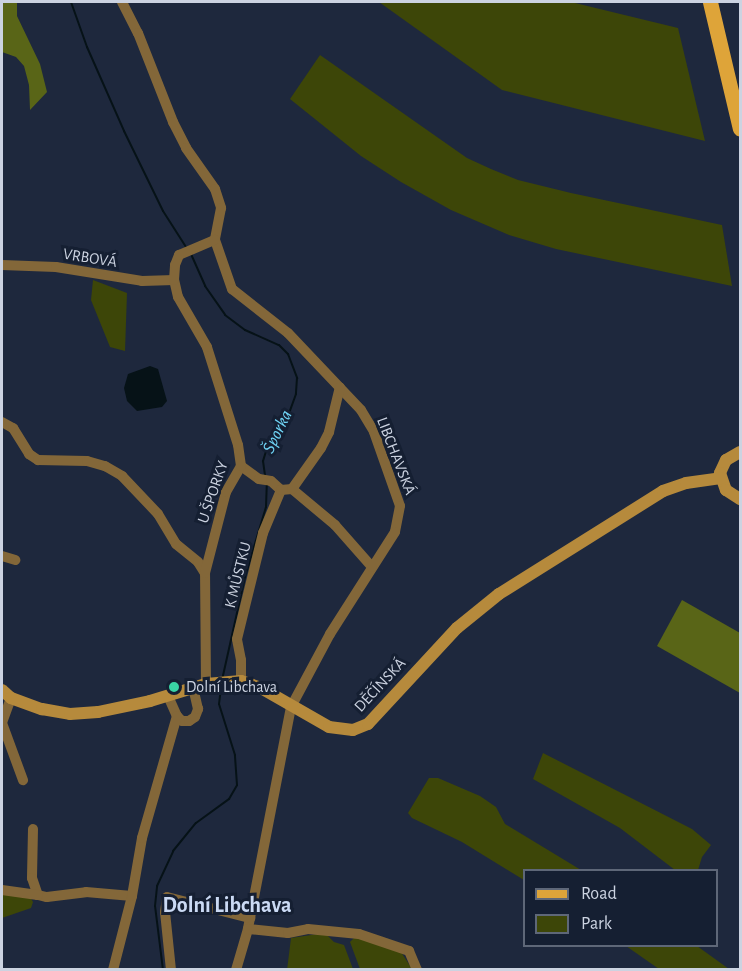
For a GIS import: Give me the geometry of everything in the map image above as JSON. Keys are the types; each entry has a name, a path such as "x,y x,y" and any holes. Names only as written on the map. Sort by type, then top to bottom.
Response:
{"main road":[{"path":"710,2 741,129"},
{"path":"741,452 726,460 720,478 729,493 741,499"},
{"name":"DĚČÍNSKÁ","path":"235,681 254,685 334,729 350,731 364,726 378,715 432,654 479,608 663,491 686,483 720,478"},
{"path":"6,694 42,709 70,714 98,712 168,696 209,683 235,681"}],"street":[{"name":"LIBCHAVSKÁ","path":"122,2 138,33 173,122 186,148 215,189 220,208 215,240 232,289 288,333 361,410 374,432 400,506 395,532 330,634 291,706 249,924 236,969"},
{"path":"174,280 175,265 182,252 215,240"},
{"name":"VRBOVÁ","path":"2,265 56,267 142,281 174,280"},
{"name":"U ŠPORKY","path":"174,280 178,297 207,347 238,445 242,466 226,492 205,573 209,683"},
{"path":"292,489 329,432 340,387"},
{"path":"2,422 13,428 29,454 38,460 87,461 105,466 122,476 158,514 176,544 198,562 205,573"},
{"path":"242,466 259,479 271,481 281,490 292,489 335,525 372,567"},
{"name":"K MŮSTKU","path":"235,681 241,660 237,639 263,533 281,490"},
{"path":"2,556 15,560"},
{"path":"168,696 177,716 182,721 189,721 195,717 198,710 193,688"},
{"path":"6,694 2,724 23,780"},
{"path":"113,969 132,896 142,838 177,716"},
{"path":"33,829 32,878 38,895"},
{"path":"2,890 47,897 86,892 132,896"},
{"path":"171,969 165,912 167,897 249,924 288,933 308,929 359,934 409,951 417,969"}],"green space":[{"path":"2,2 17,2 17,16 40,64 47,92 30,110 29,85 24,66 16,57 2,52"},
{"path":"379,2 571,2 678,28 705,141 502,90"},
{"path":"320,55 467,158 491,169 518,180 571,193 722,225 732,286 556,249 509,235 451,210 401,182 361,156 290,99"},
{"path":"93,280 127,293 125,351 110,347 91,300"},
{"path":"682,600 740,633 740,693 657,646"},
{"path":"543,753 692,829 711,845 702,857 698,869 674,869 620,828 533,779"},
{"path":"429,778 438,778 480,796 496,807 505,824 579,869 523,869 523,879 462,842 412,818 408,813"},
{"path":"2,894 30,897 33,902 31,908 2,918"},
{"path":"327,935 334,942 344,945 353,969 287,970 291,938"},
{"path":"356,936 401,952 412,969 360,969 350,942"},
{"path":"627,947 698,947 729,969 659,969"}],"shaded area":[{"path":"150,366 158,369 167,401 162,407 137,411 127,401 124,388 128,374"}],"waterway":[{"name":"Šporka","path":"71,2 87,47 124,131 163,211 186,247"},
{"name":"Šporka","path":"191,254 205,286 225,315 245,330 279,345 288,354 297,378 296,394 289,413 267,448 263,461 265,475"},
{"name":"Šporka","path":"222,680 245,577 266,507 267,484"},
{"name":"Šporka","path":"163,970 155,906 157,886 173,851 196,823 229,799 237,785 235,755 219,704 221,688"}],"place":[{"name":"Dolní Libchava","path":"174,687"}],"district":[{"name":"Dolní Libchava","path":"227,906"}]}
